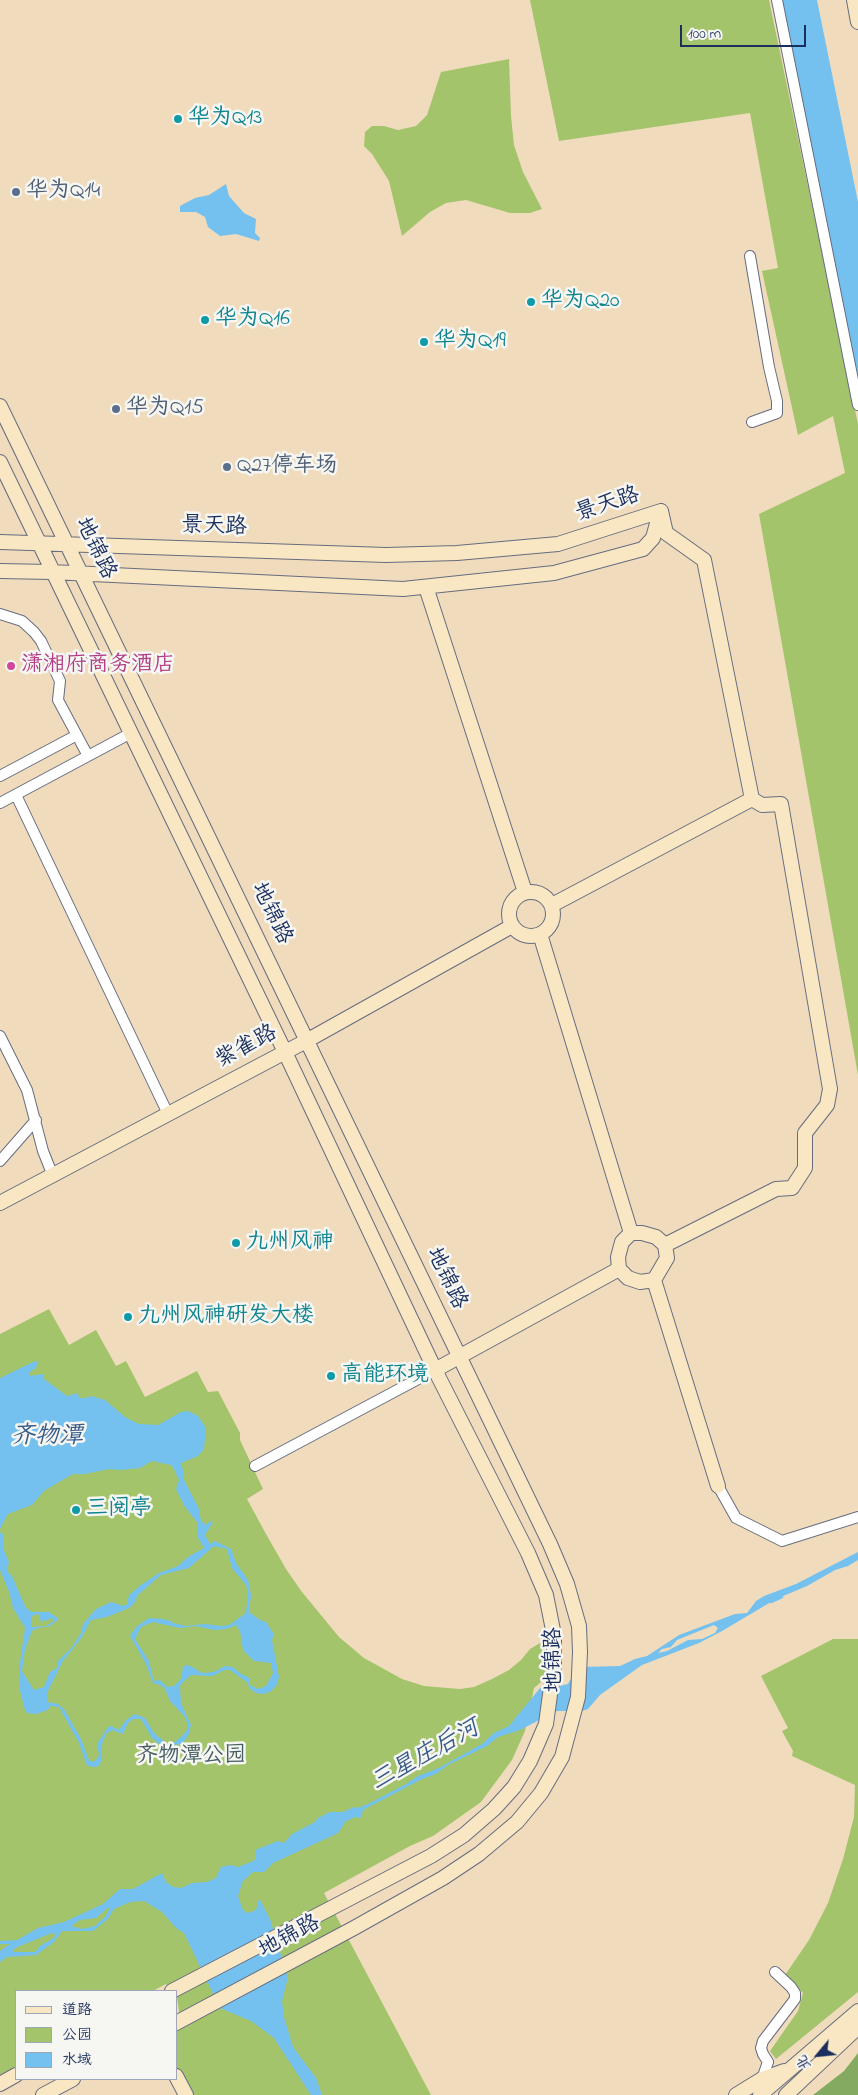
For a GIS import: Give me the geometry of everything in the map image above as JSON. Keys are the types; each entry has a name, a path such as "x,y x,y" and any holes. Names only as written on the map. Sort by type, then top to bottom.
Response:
{"street":[{"path":"777,0 858,404"},
{"path":"854,0 858,22"},
{"path":"750,256 769,367 777,401 777,413 752,422"},
{"name":"地锦路","path":"0,406 308,1040 567,1584 579,1626 578,1697 562,1757 541,1793 517,1822 497,1840 443,1878 303,1956 178,2022"},
{"name":"地锦路","path":"0,462 51,572 285,1052 435,1370 540,1579 554,1636 552,1683 546,1724 541,1739 514,1788 494,1808 464,1835 431,1856 174,1990"},
{"path":"661,511 666,533 704,560 752,799 762,805 782,804 830,1090 827,1105 805,1133 805,1168 792,1188 776,1189 666,1245"},
{"name":"景天路","path":"0,542 386,555 457,553 558,544 661,511"},
{"name":"景天路","path":"0,571 82,573 403,589 426,587 554,573 643,549 653,538 661,511"},
{"path":"426,587 525,892"},
{"path":"0,614 22,622 41,641 60,681 58,700 88,756"},
{"path":"0,803 131,733"},
{"path":"0,776 77,734"},
{"path":"16,794 168,1114"},
{"path":"552,905 752,799"},
{"path":"531,891 544,895 552,905 553,919 550,926 540,934 524,935 512,926 509,919 510,906 518,895 525,892 531,891"},
{"name":"紫雀路","path":"0,1203 308,1040 512,926"},
{"path":"540,934 631,1234"},
{"path":"0,1036 27,1090 53,1176"},
{"path":"0,1161 36,1120"},
{"path":"642,1233 656,1237 666,1245 668,1258 654,1280 640,1282 628,1278 620,1269 618,1256 622,1242 631,1234 642,1233"},
{"path":"255,1466 620,1269"},
{"path":"654,1280 718,1486 736,1518 782,1540 858,1517"},
{"path":"762,2079 768,2062 761,2048 763,2041 795,1999 795,1993 791,1987 775,1972"},
{"path":"760,2095 858,2011"},
{"path":"786,2095 858,2027"},
{"path":"736,2095 762,2079 794,2067"},
{"path":"0,2084 15,2076"},
{"path":"43,2095 71,2080"},
{"path":"178,2080 186,2095"}],"green space":[{"path":"530,0 769,0 858,424 858,1075 759,514 845,473 833,416 798,435 762,271 778,268 750,113 559,141"},
{"path":"509,59 514,145 523,172 542,209 530,213 510,213 466,200 446,203 430,212 402,236 389,181 372,154 364,146 365,132 372,126 384,126 398,130 416,126 427,115 441,72"},
{"name":"齐物潭公园","path":"49,1309 69,1345 96,1330 116,1366 126,1361 145,1397 197,1371 208,1392 218,1391 240,1433 240,1440 263,1489 247,1499 286,1569 302,1592 339,1637 364,1658 402,1679 424,1686 460,1689 474,1687 509,1670 530,1649 545,1640 546,1678 534,1688 525,1731 512,1760 481,1802 433,1836 410,1846 324,1893 431,2095 192,2095 178,2070 178,2026 180,2018 178,1990 170,1990 166,1984 155,1990 15,1990 15,2067 0,2075 0,1334"},
{"path":"833,1639 858,1639 858,1992 776,2059 770,2051 798,2011 803,1993 785,1975 809,1940 828,1903 843,1859 854,1817 855,1785 792,1756 793,1751 782,1731 788,1728 761,1676"},
{"path":"858,2053 858,2095 813,2095 844,2071"}],"water":[{"path":"780,0 817,0 858,202 858,392"},
{"path":"226,184 229,196 244,213 256,219 255,233 260,238 259,241 236,234 220,236 208,227 205,217 196,212 180,212 180,206 195,198 209,195"},
{"name":"齐物潭","path":"38,1361 36,1368 30,1372 29,1376 43,1374 44,1379 67,1396 78,1393 79,1398 91,1396 105,1400 125,1417 139,1424 158,1425 181,1412 188,1411 198,1416 206,1428 204,1449 198,1456 181,1463 184,1474 183,1478 199,1509 201,1521 207,1525 210,1521 213,1522 205,1535 210,1544 215,1541 231,1549 236,1563 248,1580 251,1595 249,1612 266,1622 274,1634 272,1640 279,1677 277,1685 271,1691 264,1694 256,1693 249,1688 248,1683 230,1670 224,1670 213,1676 191,1675 180,1687 181,1703 191,1725 189,1734 182,1744 160,1745 152,1738 141,1719 133,1719 128,1723 123,1734 112,1730 106,1734 102,1744 102,1759 99,1766 88,1766 79,1743 59,1707 50,1706 48,1710 36,1714 27,1713 25,1710 20,1691 19,1669 25,1628 13,1608 0,1570 0,1532 4,1535 3,1548 9,1562 7,1571 12,1576 26,1608 32,1612 49,1612 59,1619 50,1626 32,1631 25,1650 22,1671 34,1690 44,1687 50,1672 57,1668 58,1661 72,1647 81,1633 83,1624 96,1609 111,1602 124,1606 127,1604 129,1595 141,1585 159,1573 178,1566 188,1557 204,1548 197,1536 197,1522 185,1507 176,1489 179,1480 174,1469 171,1465 152,1461 140,1468 109,1469 85,1474 73,1474 44,1491 32,1505 8,1514 0,1529 0,1378","holes":["214,1546 227,1549 232,1568 246,1585 248,1593 246,1613 229,1625 204,1624 186,1626 163,1619 149,1618 136,1627 130,1636 146,1664 153,1683 165,1689 170,1701 185,1717 188,1726 186,1732 175,1742 166,1743 154,1733 145,1718 135,1714 126,1720 119,1730 111,1726 108,1727 97,1744 98,1758 93,1762 89,1760 81,1739 64,1709 58,1704 47,1702 48,1691 63,1661 82,1637 91,1620 107,1617 129,1608 134,1604 138,1595 161,1575 189,1568","36,1614 39,1615 41,1622 52,1618 54,1621 46,1626 32,1627 31,1617","153,1622 180,1628 196,1626 214,1630 226,1629 236,1625 240,1631 243,1650 254,1661 271,1663 273,1673 266,1686 258,1689 250,1685 250,1678 241,1674 233,1667 225,1666 214,1672 202,1673 191,1666 185,1665 181,1679 174,1686 167,1687 160,1680 154,1681 149,1661 135,1639 141,1627"]},
{"path":"858,1552 858,1560 848,1566 835,1570 807,1586 776,1599 699,1643 642,1665 600,1695 588,1709 582,1711 557,1711 520,1730 498,1737 487,1746 448,1765 436,1774 422,1779 363,1810 361,1818 356,1817 346,1821 338,1833 273,1863 264,1872 253,1872 243,1881 238,1896 243,1910 248,1913 254,1911 257,1908 257,1901 260,1900 270,1919 287,1975 282,2001 284,2017 293,2047 316,2078 322,2095 311,2095 274,2038 251,2021 220,2008 184,1933 176,1928 162,1912 144,1901 130,1902 114,1909 108,1919 93,1931 62,1931 54,1942 36,1955 7,1957 0,1962 0,1951 10,1944 0,1944 0,1941 17,1940 38,1928 64,1922 103,1904 120,1889 133,1889 162,1873 166,1882 173,1887 181,1888 192,1883 207,1882 216,1878 221,1867 230,1865 238,1867 251,1862 256,1859 255,1850 278,1841 284,1843 292,1834 315,1822 318,1818 330,1812 343,1812 370,1803 418,1776 439,1768 482,1744 494,1733 509,1726 540,1688 568,1684 575,1671 581,1667 620,1666 647,1656 679,1635 735,1614 747,1613 756,1601 764,1596 796,1584","holes":["714,1625 718,1628 715,1633 702,1639 688,1640 667,1651 658,1653 662,1649 671,1647 677,1640","110,1908 105,1917 95,1926 82,1929 71,1926 80,1920 96,1918","52,1933 55,1934 54,1938 40,1946 35,1952 13,1952 15,1948"]}],"waterway":[{"name":"三星庄后河","path":"771,1602 782,1597"}],"place":[{"name":"华为Q13","path":"178,119"},
{"name":"华为Q14","path":"16,192"},
{"name":"华为Q20","path":"531,302"},
{"name":"华为Q16","path":"205,320"},
{"name":"华为Q19","path":"424,342"},
{"name":"华为Q15","path":"116,409"},
{"name":"Q27停车场","path":"227,467"},
{"name":"潇湘府商务酒店","path":"11,666"},
{"name":"九州风神","path":"236,1243"},
{"name":"九州风神研发大楼","path":"128,1317"},
{"name":"高能环境","path":"331,1376"},
{"name":"三阅亭","path":"76,1510"}]}
